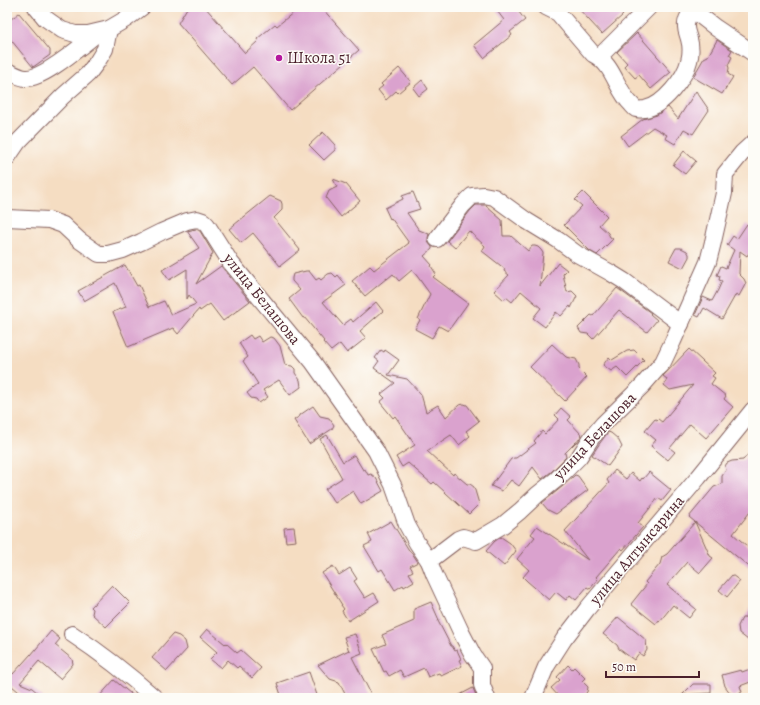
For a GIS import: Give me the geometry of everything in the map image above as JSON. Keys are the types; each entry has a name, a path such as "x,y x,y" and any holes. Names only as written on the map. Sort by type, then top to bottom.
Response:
{"street":[{"path":"36,7 45,18 62,30 75,34 104,31"},
{"path":"7,71 25,78 36,76 68,57 104,31 126,19 142,7"},
{"path":"599,57 649,7"},
{"path":"554,9 593,54 599,57 610,70 626,99 637,109 654,106 668,94 682,78 690,61 690,41 686,27 690,9 753,53"},
{"path":"7,158 18,142 63,96 88,74 105,49 104,31"},
{"name":"улица Белашова","path":"429,561 458,539 463,537 476,541 504,525 557,479 579,457 592,437 603,424 642,386 663,362 708,262 724,192 726,174 742,153 753,143"},
{"path":"437,239 472,196 491,195 577,254 624,281 681,324"},
{"name":"улица Белашова","path":"7,218 49,220 63,225 78,240 99,254 108,254 123,250 161,232 187,222 197,220 207,225 231,263 313,362 376,451 393,485 407,525 429,561 462,634 482,668 482,686 487,698"},
{"name":"улица Алтынсарина","path":"533,698 546,668 564,639 587,609 703,472 753,410"},
{"path":"72,634 91,647 155,698"}],"building":[{"name":"Школа 51","path":"189,7 205,7 245,53 258,41 257,39 275,24 277,26 300,7 321,7 359,50 290,110 253,67 232,85 178,23"},
{"path":"494,7 515,7 525,20 510,32 512,35 484,58 474,45 504,20"},
{"path":"577,7 616,7 623,15 602,34"},
{"path":"19,13 50,50 50,55 33,67 7,35 7,22"},
{"path":"637,33 671,72 651,89 639,75 635,78 624,66 627,63 617,52"},
{"path":"717,40 732,50 729,55 732,57 728,65 728,74 733,77 722,94 693,77"},
{"path":"399,68 411,82 398,93 396,91 386,100 378,90 383,86 381,84"},
{"path":"422,80 428,89 419,96 413,88"},
{"path":"696,91 709,110 693,134 684,129 675,144 665,138 667,135 653,127 628,146 621,136 643,119 657,115 668,107 678,119"},
{"path":"323,132 335,145 335,150 324,160 309,145"},
{"path":"684,151 696,161 685,174 673,165"},
{"path":"333,179 346,184 360,201 341,217 326,198 329,191 337,187"},
{"path":"413,192 420,209 407,213 419,230 429,234 428,242 432,249 424,256 432,265 431,266 436,274 433,277 468,303 448,331 439,326 432,338 415,329 430,294 412,270 399,281 393,274 365,296 352,281 370,266 374,270 409,243 391,218 390,219 385,208 403,199 402,196"},
{"path":"583,192 607,216 599,225 613,239 597,255 590,251 564,225 582,206 575,200"},
{"path":"270,196 281,201 282,204 282,210 274,218 300,250 280,266 253,233 241,243 229,229"},
{"path":"476,205 487,205 486,206 502,220 503,236 511,236 528,251 532,246 538,247 541,250 543,253 540,286 558,263 567,270 563,274 567,292 572,291 577,296 571,308 570,306 561,316 556,312 545,327 533,318 541,308 521,291 512,302 506,297 504,300 494,291 509,275 504,271 505,269 482,251 485,246 469,231 455,248 447,241"},
{"path":"747,224 753,228 753,256 749,253 747,256 740,251 739,274 746,283 739,296 736,294 722,319 704,308 699,317 695,315 703,297 712,301 722,281 719,280 720,276 717,275 721,266 726,268 734,250 727,245 733,236 737,239"},
{"path":"196,229 200,231 213,253 196,284 221,266 250,301 223,321 210,304 200,311 199,309 178,334 173,328 128,347 113,312 126,307 115,283 84,301 78,291 125,265 137,286 139,285 149,307 164,301 171,315 196,304 189,295 187,299 187,269 169,280 162,270 199,248 187,231"},
{"path":"676,248 681,248 689,254 683,268 669,261"},
{"path":"309,271 316,280 319,278 321,280 328,274 332,273 336,277 338,275 346,285 323,302 343,325 351,319 353,322 376,302 383,311 360,331 366,338 347,353 340,344 331,351 289,299 300,290 292,281 293,274"},
{"path":"617,288 651,313 650,314 657,320 647,332 619,310 593,339 588,334 581,333 578,328 591,315 593,316"},
{"path":"250,335 253,339 258,336 262,342 270,337 274,338 280,346 285,365 292,366 295,369 295,373 300,380 301,387 290,395 279,380 263,390 268,397 259,403 256,399 251,398 247,393 258,384 243,361 248,357 239,343"},
{"path":"552,344 566,357 576,359 579,369 587,377 565,401 530,367"},
{"path":"689,349 715,373 712,376 715,378 711,384 726,396 724,399 733,407 706,438 690,424 670,448 675,452 668,460 651,446 656,440 645,431 655,419 662,422 693,385 670,390 664,385 667,379 663,376"},
{"path":"381,350 384,352 385,350 399,360 388,375 407,379 421,394 426,412 438,405 446,417 459,405 464,404 467,405 479,421 466,431 470,436 459,445 451,435 427,451 453,475 454,473 467,484 474,487 479,504 469,514 434,482 432,484 408,463 402,467 396,457 415,445 395,416 393,418 380,402 385,398 381,394 395,383 374,368 379,361 375,358"},
{"path":"634,350 644,360 627,377 617,367 611,371 603,365 609,357 612,360 627,351"},
{"path":"313,406 320,416 329,418 334,425 332,429 309,444 294,420"},
{"path":"561,408 571,417 568,420 582,435 565,453 566,457 542,479 533,467 519,486 511,480 502,491 491,486 511,459 516,458 536,443 534,441 542,431 545,434 559,419 555,415"},
{"path":"608,432 618,439 622,447 608,466 592,455"},
{"path":"327,435 343,462 354,455 363,470 365,469 368,475 371,474 376,478 383,491 361,504 353,491 335,503 325,489 342,478 320,439"},
{"path":"753,449 753,508 733,534 753,551 753,570 689,517 714,487 722,484 722,476 726,470 725,466 727,463 743,460"},
{"path":"615,470 626,479 631,473 640,481 649,472 671,490 662,501 658,498 638,523 643,527 623,550 621,548 596,577 598,579 590,589 587,587 576,600 570,595 566,600 556,592 549,600 523,577 529,570 517,559 535,537 531,534 537,526 588,560 565,531 609,483 607,480"},
{"path":"575,475 578,476 588,490 556,514 548,510 542,503"},
{"path":"391,521 418,562 410,566 413,571 409,573 414,581 395,590 382,569 379,571 364,546 372,542 368,534"},
{"path":"695,522 710,556 713,558 700,573 687,562 667,585 696,609 689,618 673,605 656,624 631,604 647,584 645,582 660,564 662,557 667,554"},
{"path":"294,527 296,541 286,542 284,528"},
{"path":"501,537 510,543 516,551 504,566 486,551"},
{"path":"333,566 339,575 350,568 357,579 354,581 365,598 374,593 379,601 348,621 342,611 344,609 342,605 322,573"},
{"path":"732,575 740,581 727,597 719,590"},
{"path":"112,585 130,603 106,627 92,614 93,609 91,607"},
{"path":"431,602 439,620 438,621 451,646 455,651 457,650 462,666 441,676 439,673 428,677 424,668 404,677 400,670 389,676 386,671 384,672 373,649 386,644 382,635 414,621 414,609"},
{"path":"753,604 753,634 748,640 739,633 738,626 742,618 744,618"},
{"path":"618,617 646,640 647,650 643,656 639,653 634,660 619,649 617,645 603,634"},
{"path":"207,629 237,653 241,650 261,668 252,678 239,666 237,668 228,660 221,668 210,659 217,652 200,637"},
{"path":"51,631 60,639 55,645 72,659 73,664 60,679 39,661 20,683 32,688 44,698 26,698 12,686 7,693 7,677 11,672 13,674"},
{"path":"173,634 179,636 185,641 187,649 167,671 152,658"},
{"path":"355,634 362,653 352,657 373,698 347,698 339,682 330,679 318,665 349,650 344,637"},
{"path":"568,665 572,669 574,667 585,678 582,681 588,687 587,692 581,698 560,698 551,688 560,680 557,677"},
{"path":"753,668 753,681 740,686 742,692 733,697 725,686 722,675 741,670 742,672"},
{"path":"309,672 318,698 282,698 277,683"},
{"path":"114,680 136,698 98,698"},
{"path":"693,684 711,684 711,693 682,695"},
{"path":"473,688 477,698 454,698"}],"place":[{"name":"Школа 51","path":"279,58"}]}
